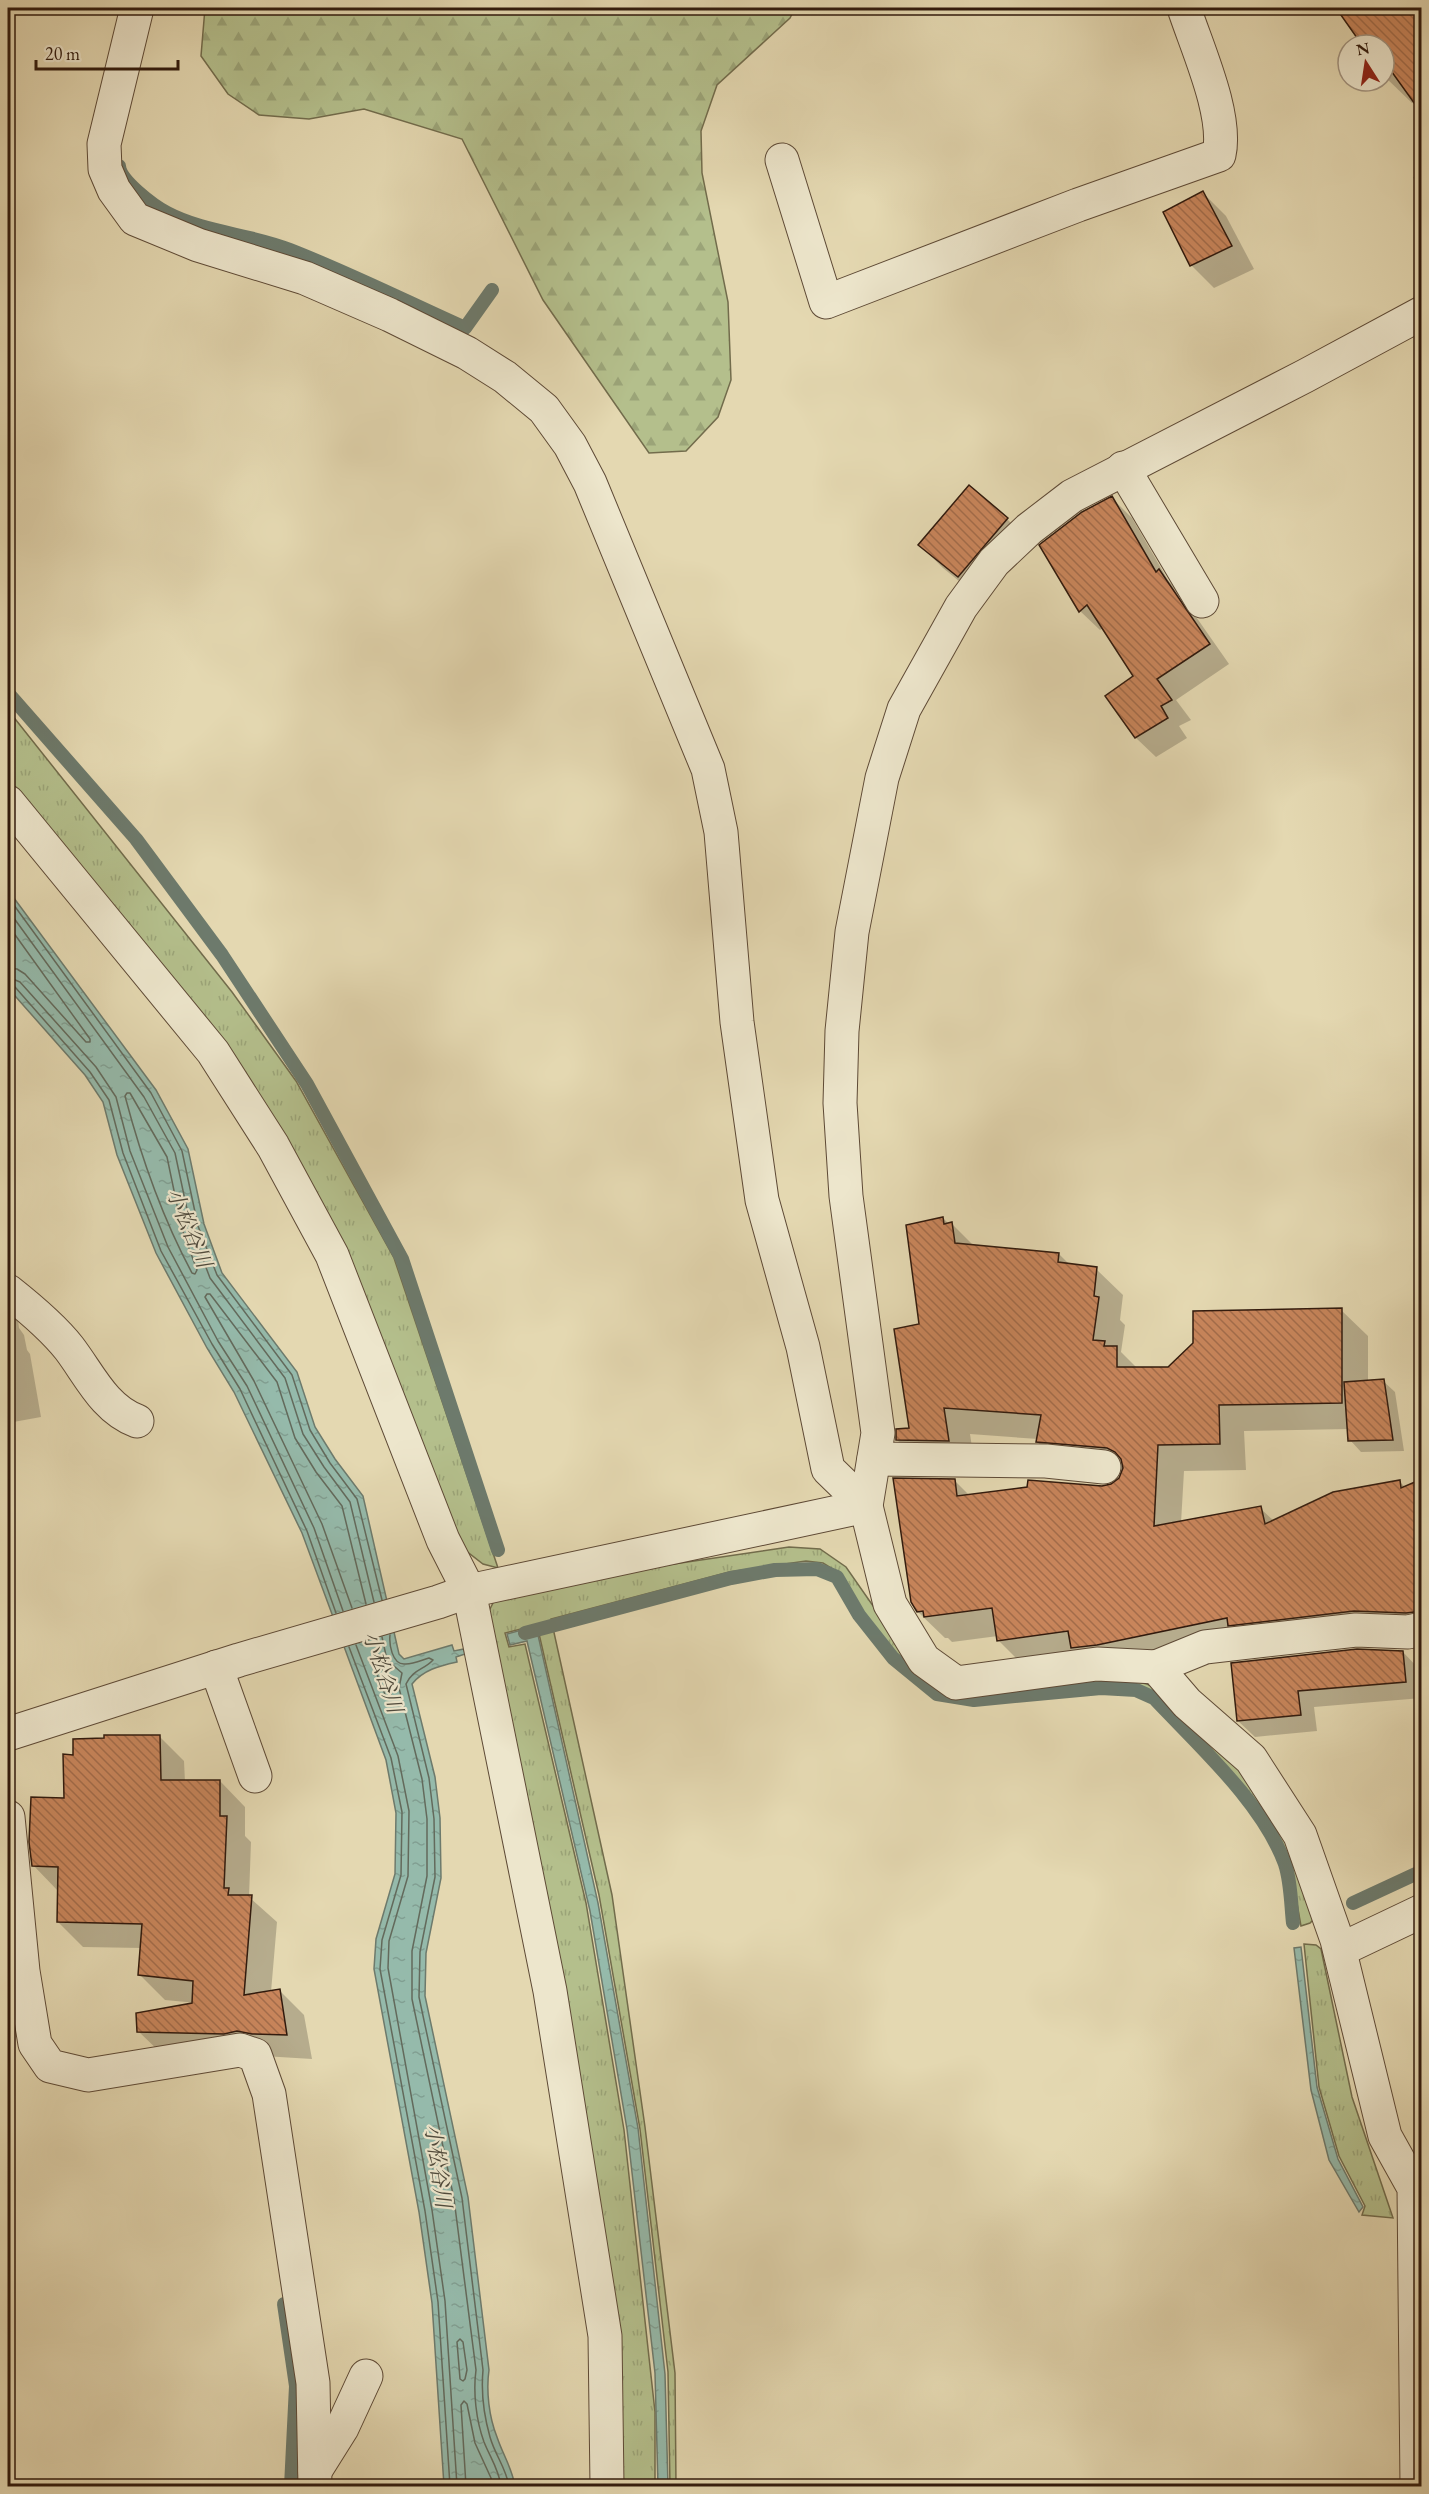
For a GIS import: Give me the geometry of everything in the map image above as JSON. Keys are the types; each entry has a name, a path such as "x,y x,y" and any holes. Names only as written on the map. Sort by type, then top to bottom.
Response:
{"street":[{"path":"137,8 104,144 105,169 114,190 135,219 198,244 305,279 390,315 467,353 505,377 544,409 570,445 590,483 708,769 721,832 737,1022 762,1200 803,1347 828,1469 866,1506"},
{"path":"782,160 826,302 1078,205 1219,155 1222,143 1220,118 1184,8"},
{"path":"1422,313 1072,496 1029,529 994,561 961,608 904,709 882,778 852,932 842,1031 840,1103 846,1196 878,1433 866,1506 890,1604 924,1660 956,1683 1097,1664 1156,1667 1205,1647 1356,1630 1408,1632 1422,1629"},
{"path":"1123,468 1202,601"},
{"path":"8,802 213,1052 273,1146 332,1256 443,1540 469,1591 550,1991 604,2336 607,2487"},
{"path":"8,1291 67,1347 99,1391 122,1416 137,1421"},
{"path":"874,1459 1046,1461 1104,1467"},
{"path":"8,1734 228,1663 469,1591 866,1506"},
{"path":"228,1663 255,1776"},
{"path":"1156,1667 1187,1703 1251,1759 1300,1835 1340,1950 1385,2136 1418,2188 1417,2487"},
{"path":"8,1817 23,1971 35,2044 50,2066 88,2075 240,2050 255,2055 269,2094 313,2383 315,2479"},
{"path":"1340,1950 1422,1911"},
{"path":"315,2479 366,2376"}],"green space":[{"path":"205,8 795,8 790,18 717,85 701,131 702,173 728,302 731,380 718,417 686,451 649,453 543,300 462,139 364,109 309,119 259,115 228,94 201,56"},
{"path":"8,710 232,992 296,1081 394,1258 498,1568 483,1564 456,1543 342,1257 8,788"},
{"path":"789,1547 820,1549 846,1567 910,1659 1068,1681 1124,1679 1147,1684 1166,1693 1221,1744 1285,1827 1315,1918 1310,1923 1301,1926 1290,1864 1275,1827 1252,1797 1157,1695 1137,1685 1109,1684 976,1694 938,1688 895,1653 862,1613 841,1574 823,1563 806,1561 729,1572 551,1619 612,1895 645,2127 675,2373 676,2486 670,2486 668,2372 640,2129 599,1895 537,1625 505,1633 509,1647 525,1644 586,1903 624,2130 655,2412 655,2486 615,2486 484,1621 494,1601 626,1571"},
{"path":"1304,1944 1316,1945 1321,1949 1352,2097 1393,2218 1362,2215 1365,2206 1339,2156 1319,2087"}],"water":[{"name":"小松谷川","path":"8,890 156,1090 188,1149 204,1224 222,1273 297,1372 315,1427 335,1459 363,1496 399,1654 404,1659 452,1645 454,1651 464,1649 465,1654 456,1657 457,1662 426,1672 412,1684 435,1777 440,1818 441,1878 426,1953 425,1996 468,2197 489,2370 490,2413 515,2486 444,2486 432,2303 419,2212 374,1969 376,1939 395,1874 396,1813 386,1760 302,1533 234,1392 207,1348 156,1253 117,1155 103,1102 85,1075 8,988"},
{"path":"536,1626 598,1903 638,2128 665,2374 668,2486 658,2486 655,2373 627,2129 590,1911 527,1641 510,1645 507,1634"},
{"path":"1301,1947 1317,2087 1338,2159 1363,2207 1359,2212 1329,2160 1311,2090 1294,1948"}],"building":[{"path":"1336,8 1422,8 1422,114 1396,78 1396,33 1354,33"},
{"path":"1203,191 1232,246 1190,266 1163,212"},
{"path":"969,485 1008,518 958,577 918,545"},
{"path":"1112,496 1156,572 1159,569 1210,644 1157,679 1172,700 1161,706 1168,718 1135,738 1105,696 1133,676 1087,605 1079,612 1039,545 1082,512"},
{"path":"943,1217 944,1224 952,1222 955,1243 1059,1253 1058,1262 1097,1267 1094,1296 1099,1297 1093,1340 1105,1341 1104,1346 1117,1346 1117,1367 1168,1367 1193,1343 1193,1311 1342,1308 1342,1403 1219,1405 1220,1444 1158,1445 1154,1526 1261,1506 1265,1524 1333,1492 1400,1480 1401,1488 1422,1479 1422,1611 1406,1613 1354,1611 1228,1626 1227,1618 1097,1645 1071,1648 1068,1631 997,1641 992,1608 924,1617 923,1611 917,1612 911,1602 893,1478 955,1479 957,1496 1027,1487 1028,1480 1102,1486 1111,1484 1119,1478 1123,1468 1121,1459 1107,1448 1036,1442 1041,1415 944,1408 949,1441 896,1440 896,1429 909,1428 894,1329 919,1324 906,1225"},
{"path":"1384,1379 1393,1440 1348,1441 1344,1382"},
{"path":"1357,1649 1403,1651 1406,1682 1298,1691 1301,1715 1237,1721 1231,1663"},
{"path":"104,1735 160,1735 161,1780 220,1780 220,1816 227,1816 224,1888 229,1888 228,1895 252,1895 244,1995 280,1989 287,2035 237,2031 224,2034 137,2032 136,2013 192,2003 193,1981 138,1975 142,1924 57,1922 58,1867 32,1866 29,1842 31,1797 64,1798 63,1754 73,1755 73,1739 104,1738"}],"waterway":[{"path":"119,166 131,186 167,213 197,225 290,250 465,328 492,290"},
{"path":"8,693 136,839 222,955 307,1084 402,1259 498,1550"},
{"path":"525,1633 731,1578 775,1570 817,1569 837,1577 859,1615 893,1658 937,1694 974,1700 1101,1688 1136,1690 1154,1698 1228,1776 1275,1841 1287,1871 1293,1923"},
{"path":"1353,1903 1422,1871"},
{"path":"284,2304 296,2386 291,2486"}]}
